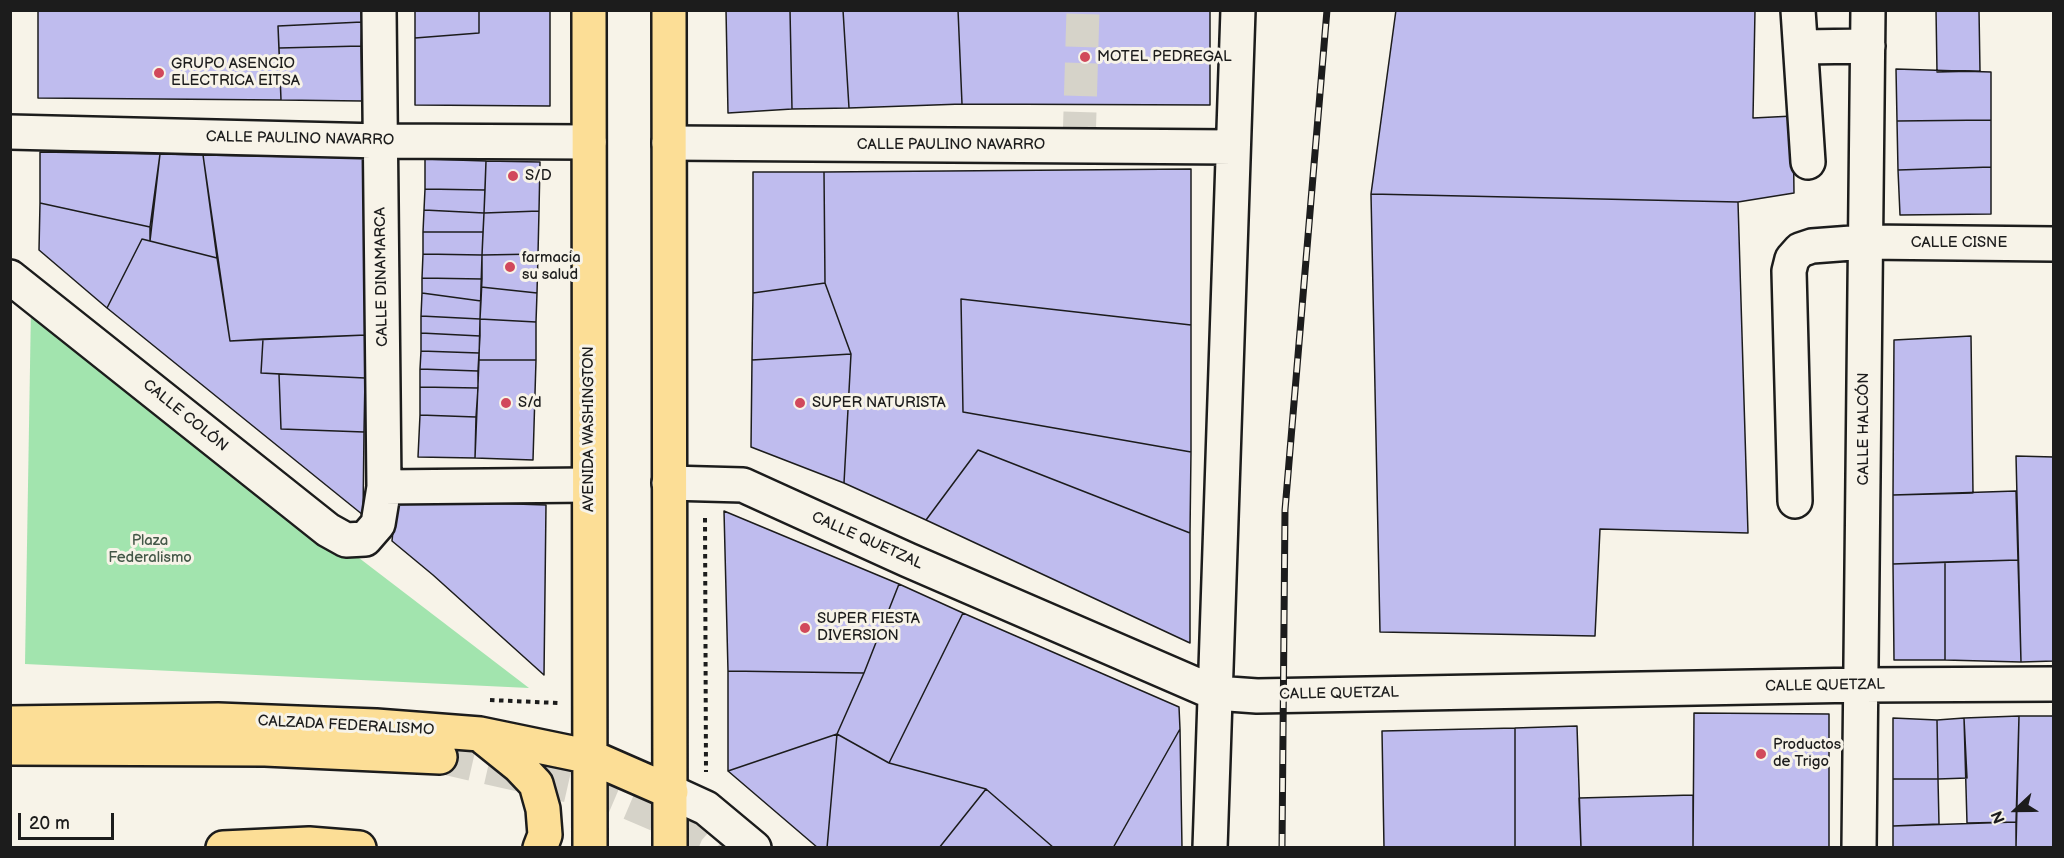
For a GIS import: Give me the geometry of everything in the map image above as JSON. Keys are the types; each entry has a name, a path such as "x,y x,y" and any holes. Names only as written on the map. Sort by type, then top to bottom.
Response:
{"main road":[{"name":"AVENIDA WASHINGTON","path":"589,10 590,848"},
{"path":"669,10 670,848"},
{"name":"CALZADA FEDERALISMO","path":"10,723 218,720 376,726 480,734 591,757 671,792"},
{"path":"480,734 519,766 536,784 543,809 544,835 540,848"},
{"name":"CALZADA FEDERALISMO","path":"10,748 265,749 440,757"},
{"path":"223,848 309,844 359,848"}],"street":[{"name":"CALLE DINAMARCA","path":"365,540 378,524 384,487 379,10"},
{"path":"1210,848 1238,10"},
{"path":"1798,10 1808,162"},
{"name":"CALLE HALCÓN","path":"1859,848 1865,242 1870,11"},
{"path":"1801,47 1868,46"},
{"name":"CALLE PAULINO NAVARRO","path":"10,132 381,141 589,142"},
{"name":"CALLE PAULINO NAVARRO","path":"669,143 1233,147"},
{"name":"CALLE CISNE","path":"1795,501 1790,271 1792,259 1800,250 1812,246 1865,242 2054,244"},
{"name":"CALLE COLÓN","path":"10,277 328,530 346,540 365,540"},
{"name":"CALLE QUETZAL","path":"669,483 743,485 908,560 1215,693 1257,696 1862,685 2054,684"},
{"path":"384,487 590,485"},
{"path":"671,792 706,808 754,848"}],"green space":[{"name":"Plaza Federalismo","path":"31,307 529,688 25,664"}],"building":[{"name":"GRUPO ASENCIO ELECTRICA EITSA","path":"38,10 362,10 362,22 278,26 281,100 38,98"},
{"path":"415,10 479,10 479,33 415,38"},
{"path":"479,10 550,10 550,106 415,105 415,38 479,33"},
{"path":"726,10 790,10 792,109 728,113"},
{"path":"790,10 843,10 849,108 792,109"},
{"path":"843,10 958,10 962,104 849,108"},
{"name":"MOTEL PEDREGAL","path":"958,10 1210,10 1210,105 962,104"},
{"path":"1396,10 1755,10 1753,118 1793,116 1794,193 1738,202 1371,194"},
{"path":"1936,10 1979,10 1980,71 1937,72"},
{"path":"362,22 361,46 279,48 278,26"},
{"path":"361,46 362,101 281,100 279,48"},
{"path":"1896,69 1991,72 1991,120 1897,121"},
{"path":"1991,120 1991,167 1898,170 1897,121"},
{"path":"40,152 160,154 150,227 40,203"},
{"path":"160,154 203,155 217,258 150,241"},
{"path":"203,155 368,158 366,335 230,341"},
{"path":"425,159 486,161 485,190 425,189"},
{"name":"S/D","path":"486,161 540,162 539,211 484,213"},
{"path":"1991,167 1991,214 1900,215 1898,170"},
{"path":"1191,169 1191,325 961,299 963,412 1191,452 1190,533 978,450 926,520 844,483 851,354 825,283 824,172"},
{"path":"753,172 824,172 825,283 753,293"},
{"path":"425,189 485,190 484,213 424,210"},
{"path":"1371,194 1738,202 1748,533 1600,529 1595,636 1380,632"},
{"path":"40,203 150,227 150,241 142,239 107,308 39,250"},
{"path":"424,210 484,213 483,232 423,232"},
{"path":"539,211 538,254 482,255 484,213"},
{"path":"423,232 483,232 482,255 423,254"},
{"path":"142,239 217,258 230,341 263,339 261,373 279,374 281,429 364,432 363,515 107,308"},
{"path":"423,254 482,255 482,279 422,278"},
{"name":"farmacia su salud","path":"538,254 537,293 481,287 482,255"},
{"path":"422,278 482,279 481,301 422,293"},
{"path":"825,283 851,354 752,360 753,293"},
{"path":"481,287 537,293 536,322 480,319"},
{"path":"422,293 481,301 480,319 421,316"},
{"path":"961,299 1191,325 1191,452 963,412"},
{"path":"421,316 480,319 480,336 421,333"},
{"path":"480,319 536,322 536,360 479,360"},
{"path":"421,333 480,336 479,353 421,351"},
{"path":"366,335 365,378 261,373 263,339"},
{"path":"1971,336 1973,493 1893,495 1894,340"},
{"path":"421,351 479,353 478,371 420,369"},
{"name":"SUPER NATURISTA","path":"851,354 844,483 751,447 752,360"},
{"name":"S/d","path":"479,360 536,360 533,460 475,458"},
{"path":"420,369 478,371 478,388 420,387"},
{"path":"279,374 365,378 364,432 281,429"},
{"path":"420,387 478,388 476,417 420,415"},
{"path":"420,415 476,417 475,458 418,457"},
{"path":"978,450 1190,533 1190,643 926,520"},
{"path":"2016,456 2054,457 2054,661 2021,662"},
{"path":"2016,491 2018,560 1893,564 1893,495"},
{"path":"396,500 546,505 544,675 392,541"},
{"name":"SUPER FIESTA DIVERSION","path":"724,511 899,584 864,673 728,671"},
{"path":"2018,560 2021,662 1945,660 1945,562"},
{"path":"1945,562 1945,660 1894,660 1893,564"},
{"path":"899,584 963,613 889,763 837,734"},
{"path":"963,613 1179,707 1180,729 1113,848 1054,848 986,789 889,763"},
{"path":"728,671 864,673 837,734 728,771"},
{"name":"Productos de Trigo","path":"1694,713 1829,714 1829,848 1693,848"},
{"path":"2019,716 2016,822 1967,823 1964,718"},
{"path":"2019,716 2054,716 2054,848 2016,848"},
{"path":"1893,718 1937,720 1938,779 1893,779"},
{"path":"1964,718 1967,778 1938,779 1937,720"},
{"path":"1577,726 1581,848 1515,848 1515,728"},
{"path":"1515,728 1515,848 1384,848 1382,731"},
{"path":"1180,729 1182,848 1113,848"},
{"path":"837,734 827,848 818,848 728,771"},
{"path":"837,734 889,763 986,789 939,848 827,848"},
{"path":"1893,779 1938,779 1939,824 1893,826"},
{"path":"986,789 1054,848 939,848"},
{"path":"1693,795 1693,848 1581,848 1579,798"},
{"path":"2016,822 2016,848 1893,848 1893,826"}],"tunnel":[{"path":"1079,145 1083,10"},
{"path":"440,757 612,796 704,835 719,848"}],"railway":[{"path":"1282,848 1285,510 1327,10"}],"place":[{"name":"MOTEL PEDREGAL","path":"1085,57"},
{"name":"GRUPO ASENCIO ELECTRICA EITSA","path":"159,73"},
{"name":"S/D","path":"513,176"},
{"name":"farmacia su salud","path":"510,267"},
{"name":"S/d","path":"506,403"},
{"name":"SUPER NATURISTA","path":"800,403"},
{"name":"SUPER FIESTA DIVERSION","path":"805,628"},
{"name":"Productos de Trigo","path":"1761,754"}]}
